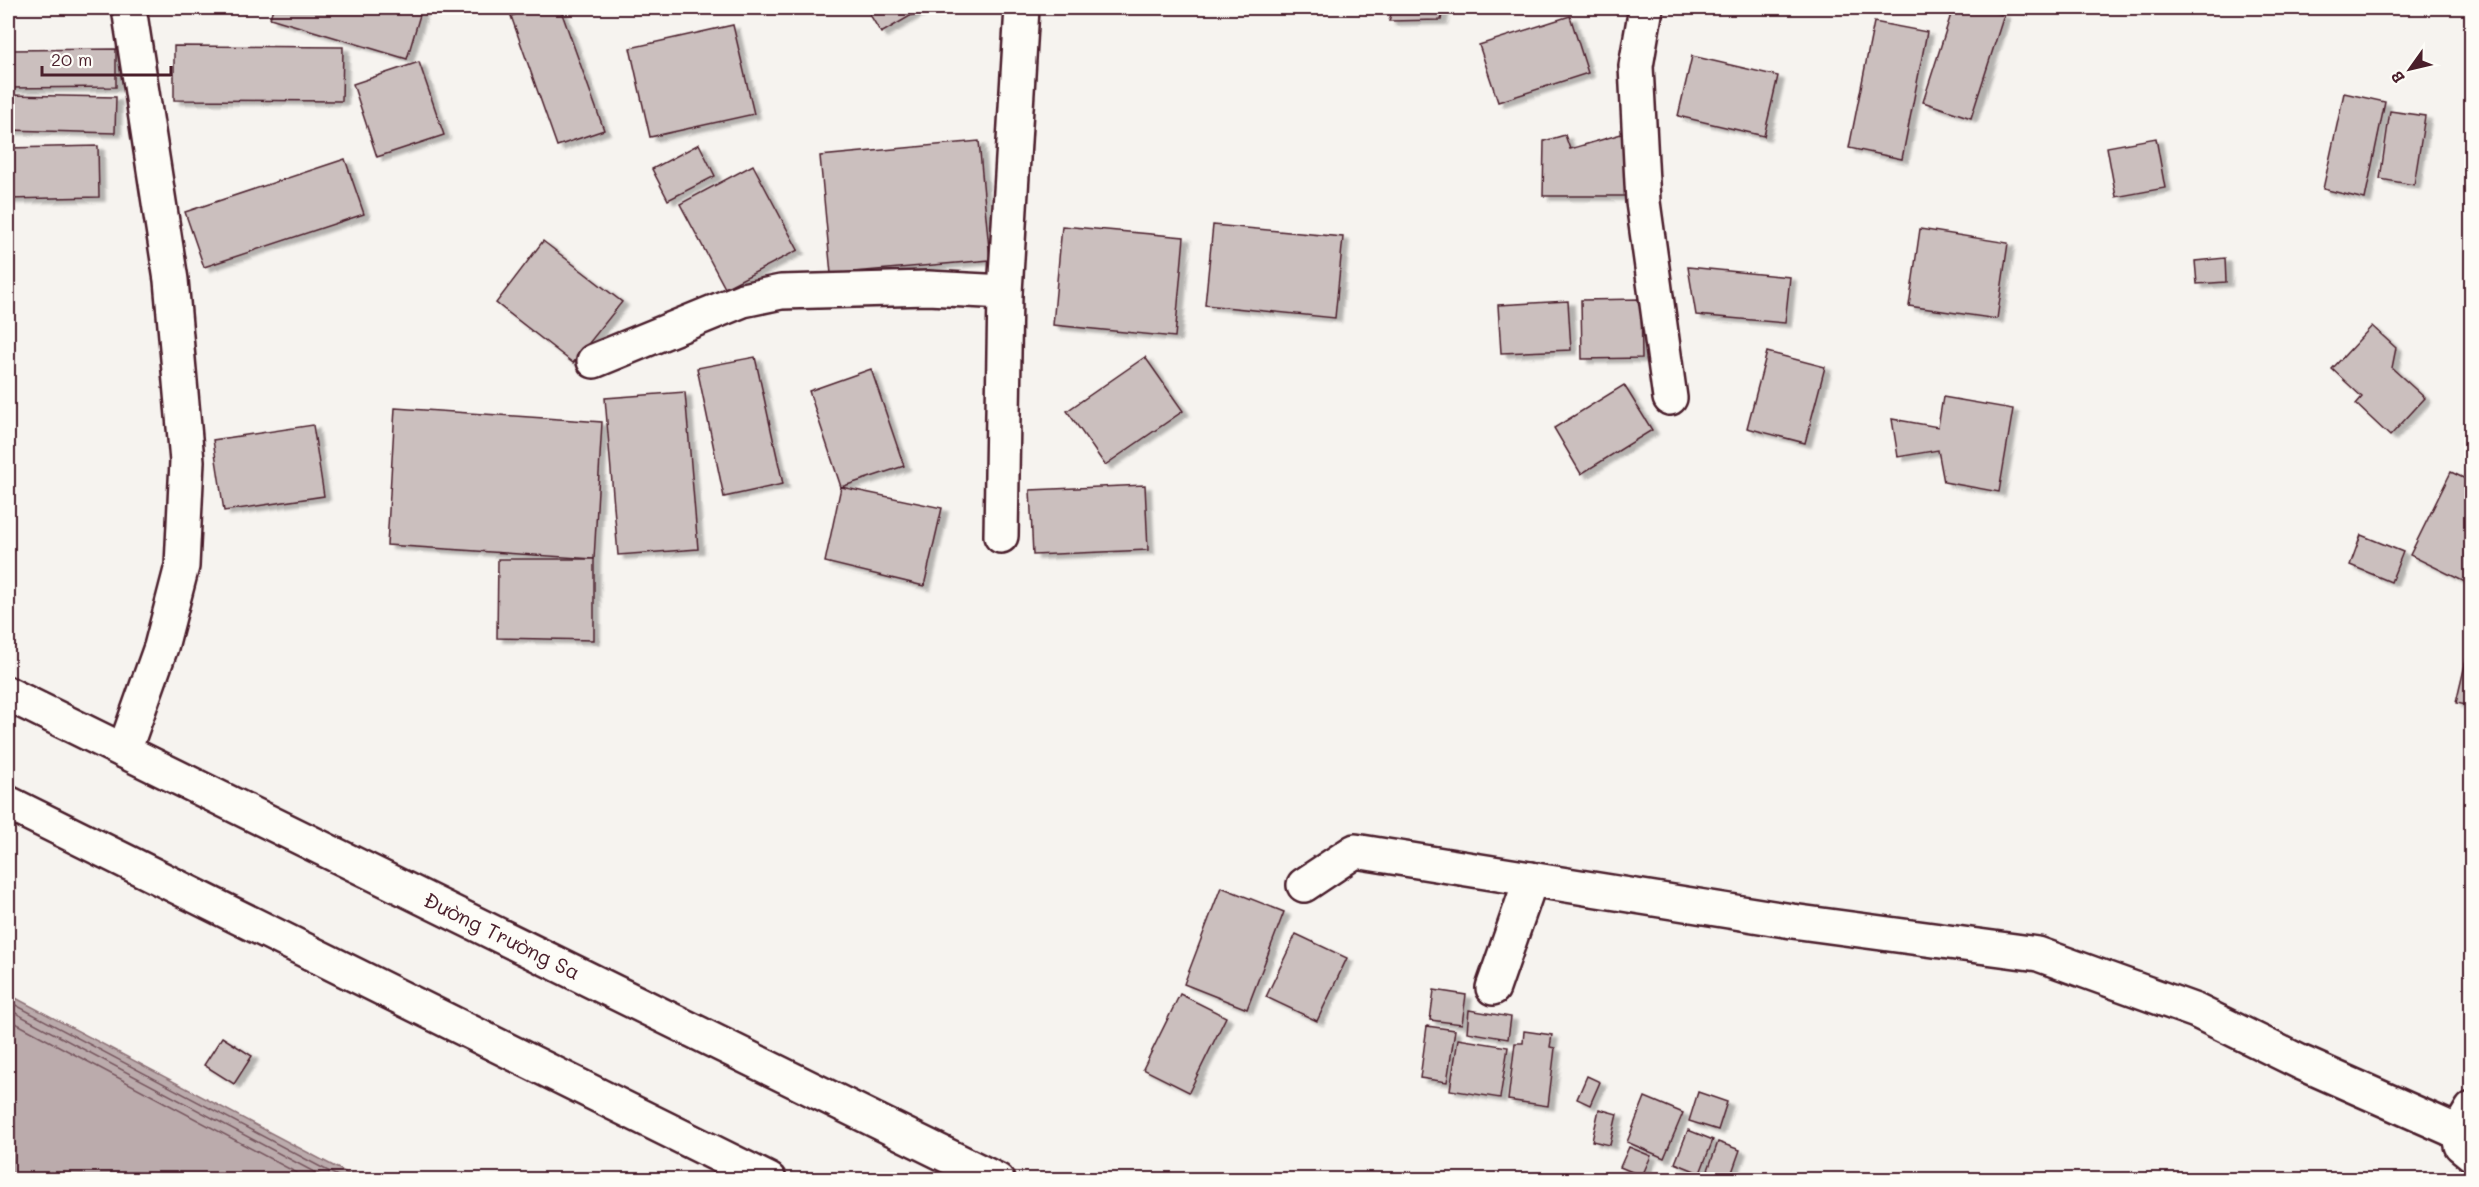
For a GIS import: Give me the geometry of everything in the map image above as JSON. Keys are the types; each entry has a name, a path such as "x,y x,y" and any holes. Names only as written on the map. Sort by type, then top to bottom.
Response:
{"street":[{"path":"124,751 161,647 182,566 187,461 171,280 129,8"},
{"path":"1001,536 1005,292 1022,8"},
{"path":"1646,8 1636,66 1643,201 1670,398"},
{"path":"594,361 743,300 781,292 928,288 1005,292"},
{"name":"Đường Trường Sa","path":"8,694 997,1179"},
{"path":"8,803 769,1179"},
{"path":"1304,885 1355,851 1792,921 2038,954 2196,1011 2302,1063 2467,1132"},
{"path":"1493,988 1531,879"}],"water":[{"path":"8,994 358,1179 8,1179"}],"building":[{"path":"273,8 422,8 407,59 270,18"},
{"path":"534,8 560,8 604,130 557,146 511,16"},
{"path":"866,8 924,8 881,33"},
{"path":"1393,8 1443,8 1441,20 1389,21"},
{"path":"1953,8 1981,8 2004,15 1971,118 1923,102"},
{"path":"1570,16 1588,73 1498,102 1479,45"},
{"path":"1874,22 1927,32 1902,159 1849,148"},
{"path":"733,25 754,114 650,137 630,48"},
{"path":"174,46 343,47 342,101 174,100"},
{"path":"116,49 116,87 8,88 8,50"},
{"path":"1692,56 1778,76 1764,136 1678,116"},
{"path":"419,62 444,135 377,157 353,84"},
{"path":"2344,93 2385,102 2365,199 2323,189"},
{"path":"8,95 116,97 115,133 8,130"},
{"path":"2390,111 2425,116 2414,185 2380,179"},
{"path":"1628,132 1629,196 1543,196 1544,141 1565,135 1570,149"},
{"path":"2156,138 2165,188 2116,197 2107,147"},
{"path":"979,141 990,260 831,274 820,156"},
{"path":"699,144 715,176 668,200 652,169"},
{"path":"98,146 99,197 8,199 8,148"},
{"path":"345,159 364,214 204,267 185,212"},
{"path":"753,165 798,250 725,288 680,204"},
{"path":"1213,225 1343,237 1335,318 1205,305"},
{"path":"1062,226 1184,237 1175,337 1053,325"},
{"path":"1920,229 2008,243 1997,319 1909,306"},
{"path":"543,241 622,302 573,363 496,303"},
{"path":"2225,258 2226,282 2197,284 2195,261"},
{"path":"1688,267 1790,277 1785,323 1696,315"},
{"path":"1641,299 1642,358 1582,359 1581,300"},
{"path":"1568,301 1571,350 1501,353 1498,305"},
{"path":"2372,326 2396,348 2392,368 2425,398 2390,436 2356,404 2362,397 2332,369"},
{"path":"1767,352 1825,367 1805,443 1747,428"},
{"path":"755,357 783,484 724,497 697,368"},
{"path":"1145,357 1183,411 1105,465 1067,411"},
{"path":"871,369 904,466 841,487 809,391"},
{"path":"1624,385 1652,430 1581,474 1554,428"},
{"path":"685,392 698,549 618,555 605,398"},
{"path":"1943,397 2013,409 1999,492 1944,482 1938,450 1898,457 1892,419 1938,427"},
{"path":"395,408 602,422 594,559 387,545"},
{"path":"313,425 324,496 224,511 213,440"},
{"path":"2451,472 2472,482 2471,585 2410,555"},
{"path":"1145,485 1148,550 1033,555 1030,490"},
{"path":"841,487 942,508 924,586 825,562"},
{"path":"2361,535 2403,552 2391,582 2350,565"},
{"path":"498,559 594,559 594,640 497,638"},
{"path":"2472,635 2472,706 2456,703"},
{"path":"1221,887 1284,912 1247,1009 1184,984"},
{"path":"1296,934 1347,958 1317,1021 1266,997"},
{"path":"1434,990 1466,995 1462,1024 1430,1020"},
{"path":"1180,994 1226,1017 1189,1092 1143,1069"},
{"path":"1469,1010 1511,1017 1508,1039 1467,1032"},
{"path":"1427,1026 1455,1030 1447,1082 1420,1078"},
{"path":"1524,1031 1552,1035 1550,1047 1555,1048 1548,1106 1508,1100 1515,1043 1523,1043"},
{"path":"222,1037 252,1056 234,1084 204,1065"},
{"path":"1458,1039 1508,1047 1500,1098 1450,1090"},
{"path":"1587,1076 1600,1082 1590,1105 1577,1099"},
{"path":"1698,1092 1727,1102 1718,1130 1689,1121"},
{"path":"1645,1097 1683,1113 1664,1158 1627,1142"},
{"path":"1599,1109 1617,1114 1610,1145 1592,1141"},
{"path":"1688,1130 1713,1140 1700,1173 1675,1163"},
{"path":"1718,1142 1740,1150 1730,1178 1708,1170"},
{"path":"1629,1147 1651,1156 1642,1176 1620,1167"}]}
